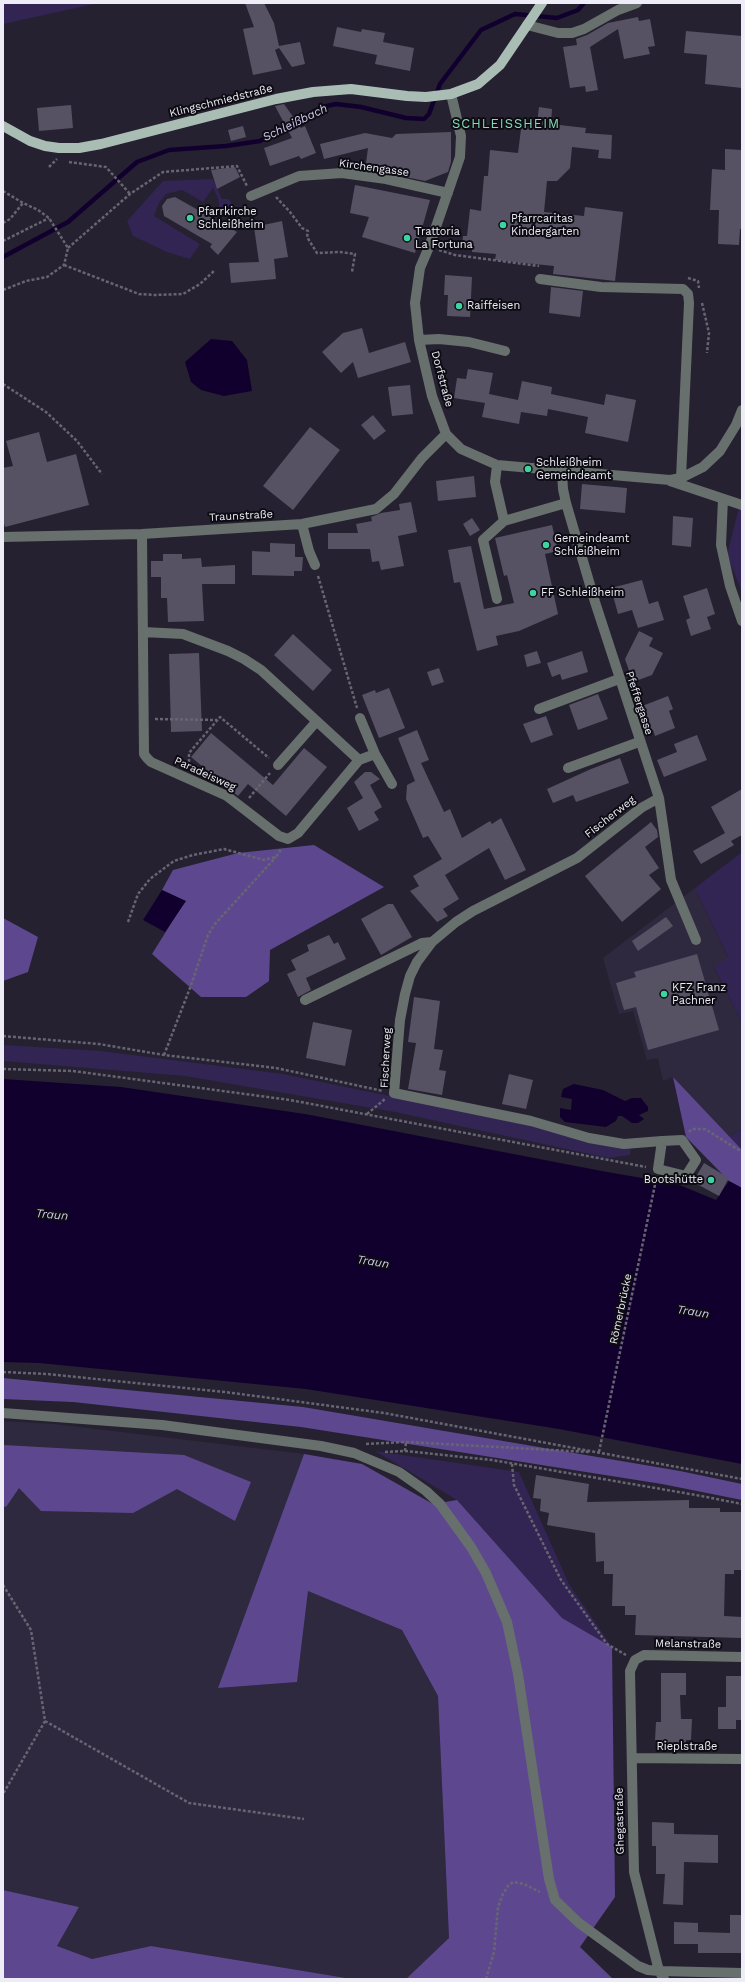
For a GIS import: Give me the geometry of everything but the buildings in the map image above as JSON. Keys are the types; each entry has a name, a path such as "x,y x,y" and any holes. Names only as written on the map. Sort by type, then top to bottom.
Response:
{"main road":[{"name":"Klingschmiedstraße","path":"3,126 30,141 45,146 79,148 101,144 276,99 313,92 351,89 426,97 451,94 478,84 490,75 510,53 542,3"}],"street":[{"path":"529,22 558,33 572,33 584,29 618,10 637,3"},
{"name":"Dorfstraße","path":"451,94 461,136 460,157 420,268 414,303 419,340 432,396 446,434 461,449 497,465 562,472 670,480 681,478 703,467 720,451 736,425 742,410"},
{"name":"Kirchengasse","path":"251,196 299,176 342,173 386,179 448,193"},
{"path":"540,279 601,287 683,289 688,294 689,303 681,478"},
{"path":"419,340 439,339 469,342 505,351"},
{"name":"Traunstraße","path":"3,537 142,534 302,524 376,510 394,494 422,458 446,434"},
{"path":"497,465 495,482 504,521"},
{"name":"Pfeffergasse","path":"562,472 563,490 566,503 619,679 659,798 671,880 696,940"},
{"path":"670,480 742,505"},
{"path":"723,499 721,545 730,586 742,621"},
{"path":"497,599 483,540 504,521 566,503"},
{"path":"302,524 314,565"},
{"name":"Paradeisweg","path":"142,534 144,754 151,762 227,796 242,806 279,836 288,839"},
{"path":"143,632 183,634 239,656 261,670 359,760"},
{"path":"539,709 619,679"},
{"path":"360,718 375,754 392,784"},
{"path":"278,765 316,722"},
{"path":"568,768 639,742"},
{"path":"288,839 298,833 359,760 375,754"},
{"name":"Fischerweg","path":"659,798 641,808 577,858 473,911 456,922 432,942 417,962 410,976 405,994 400,1020 394,1093 531,1121 589,1138 624,1144 682,1140"},
{"name":"Fischerweg","path":"305,1000 422,943 432,942"},
{"path":"662,1142 658,1169 686,1176 696,1160 682,1140"},
{"path":"3,1413 162,1425 321,1446 354,1453 399,1472 426,1491 440,1504 471,1546 486,1573 507,1622 518,1674 549,1879 555,1900 579,1923 618,1953 638,1966 648,1970 661,1975 742,1973"},
{"name":"Melanstraße","path":"635,1660 644,1655 742,1657"},
{"name":"Ghegastraße","path":"635,1660 630,1670 634,1872 661,1975"},
{"name":"Rieplstraße","path":"632,1758 742,1759"}],"path":[{"path":"57,160 106,167 130,194"},
{"path":"3,290 26,281 47,277 64,265 68,248 130,194 163,172 237,166 251,196"},
{"path":"267,189 290,212 302,228 308,231 307,237 317,253 340,252 355,254 352,272"},
{"path":"3,191 23,204 38,210 49,218 68,248"},
{"path":"3,223 10,219 23,204"},
{"path":"3,241 49,218"},
{"path":"429,246 455,255 540,266"},
{"path":"64,265 139,294 155,295 183,294 200,284 214,271"},
{"path":"3,384 46,412 77,441 102,474"},
{"path":"314,565 360,718"},
{"path":"144,719 217,720 220,717 278,765 242,806"},
{"path":"189,779 189,753 217,720"},
{"path":"164,1055 190,988 208,935 214,925 276,857 288,839"},
{"path":"128,922 138,894 150,879 174,861 193,855 224,849 264,860 276,857"},
{"path":"3,1036 99,1044 164,1055 276,1068 394,1093"},
{"path":"3,1069 72,1071 290,1100 658,1169"},
{"path":"367,1114 394,1093"},
{"path":"682,1140 692,1129 705,1129 742,1152"},
{"name":"Römerbrücke","path":"600,1452 658,1169"},
{"path":"3,1372 47,1374 225,1392 384,1413 742,1479"},
{"path":"360,1444 406,1442 600,1452"},
{"path":"405,1451 406,1442"},
{"path":"383,1452 405,1451 512,1464 742,1504"},
{"path":"512,1464 514,1485 561,1580 608,1644 635,1660"},
{"path":"3,1585 31,1630 45,1721 3,1794"},
{"path":"45,1721 189,1803 304,1819"},
{"path":"486,1979 494,1952 498,1907 508,1886 514,1882 524,1884 555,1900"}],"shaded area":[{"path":"3,3 99,3 3,24"},
{"path":"213,179 222,199 228,199 231,202 230,218 220,212 218,198 213,188 203,202 182,190 166,194 159,203 154,216 200,244 190,259 167,252 133,236 127,221 163,181"},
{"path":"740,503 742,503 742,592 727,555"},
{"path":"314,845 384,887 270,950 269,981 246,997 201,997 152,954 185,901 162,890 173,870 238,853"},
{"path":"742,852 742,1022 714,967 728,957 695,888"},
{"path":"695,888 728,958 714,968 742,1022 742,1129 728,1137 673,1077 663,1081 658,1058 647,1060 633,1011 619,1014 603,958"},
{"path":"3,918 38,937 28,972 3,981"},
{"path":"3,1045 101,1051 283,1074 631,1146 630,1155 608,1158 395,1112 185,1076 3,1061"},
{"path":"673,1077 742,1150 742,1188 729,1181 686,1137"},
{"path":"742,1129 742,1150 728,1137"},
{"path":"3,1378 303,1407 680,1471 742,1484 742,1500 662,1484 301,1427 73,1402 3,1399"},
{"path":"3,1421 54,1424 304,1454 218,1688 297,1682 308,1591 402,1630 438,1696 449,1938 406,1979 352,1979 151,1946 92,1959 57,1946 79,1907 3,1890"},
{"path":"3,1445 184,1455 251,1482 235,1521 177,1489 133,1513 41,1511 19,1488 6,1507 3,1506"},
{"path":"375,1451 519,1472 569,1584 612,1647 562,1618 457,1500"},
{"path":"304,1454 362,1464 433,1504 457,1500 562,1618 612,1647 615,1897 580,1947 613,1979 406,1979 449,1938 438,1696 402,1630 308,1591 297,1682 218,1688"},
{"path":"3,1890 79,1907 57,1946 92,1959 151,1946 352,1979 3,1979"}],"water":[{"path":"211,339 232,341 247,360 252,391 224,396 201,390 191,382 185,362"},
{"path":"162,890 186,901 165,932 143,920"},
{"name":"Traun","path":"3,1079 121,1087 305,1114 677,1184 716,1200 729,1181 742,1188 742,1464 559,1429 306,1389 39,1363 3,1362"},
{"path":"574,1084 603,1090 625,1101 632,1098 641,1098 648,1107 648,1111 639,1115 644,1119 638,1123 632,1123 622,1116 618,1116 616,1121 606,1127 565,1122 560,1117 560,1108 571,1110 572,1099 561,1097 563,1089"}],"waterway":[{"name":"Schleißbach","path":"3,257 68,222 137,162 169,150 226,146 260,141 322,107 336,104 361,107 406,118 424,119 429,114 440,84 481,30 515,14 557,18 578,10 584,3"}],"place":[{"name":"Pfarrkirche Schleißheim","path":"190,218"},
{"name":"Pfarrcaritas Kindergarten","path":"503,225"},
{"name":"Trattoria La Fortuna","path":"407,238"},
{"name":"Raiffeisen","path":"459,306"},
{"name":"Schleißheim Gemeindeamt","path":"528,469"},
{"name":"Gemeindeamt Schleißheim","path":"546,545"},
{"name":"FF Schleißheim","path":"533,593"},
{"name":"KFZ Franz Pachner","path":"664,994"},
{"name":"Bootshütte","path":"711,1180"}],"district":[{"name":"SCHLEISSHEIM","path":"506,124"}]}
